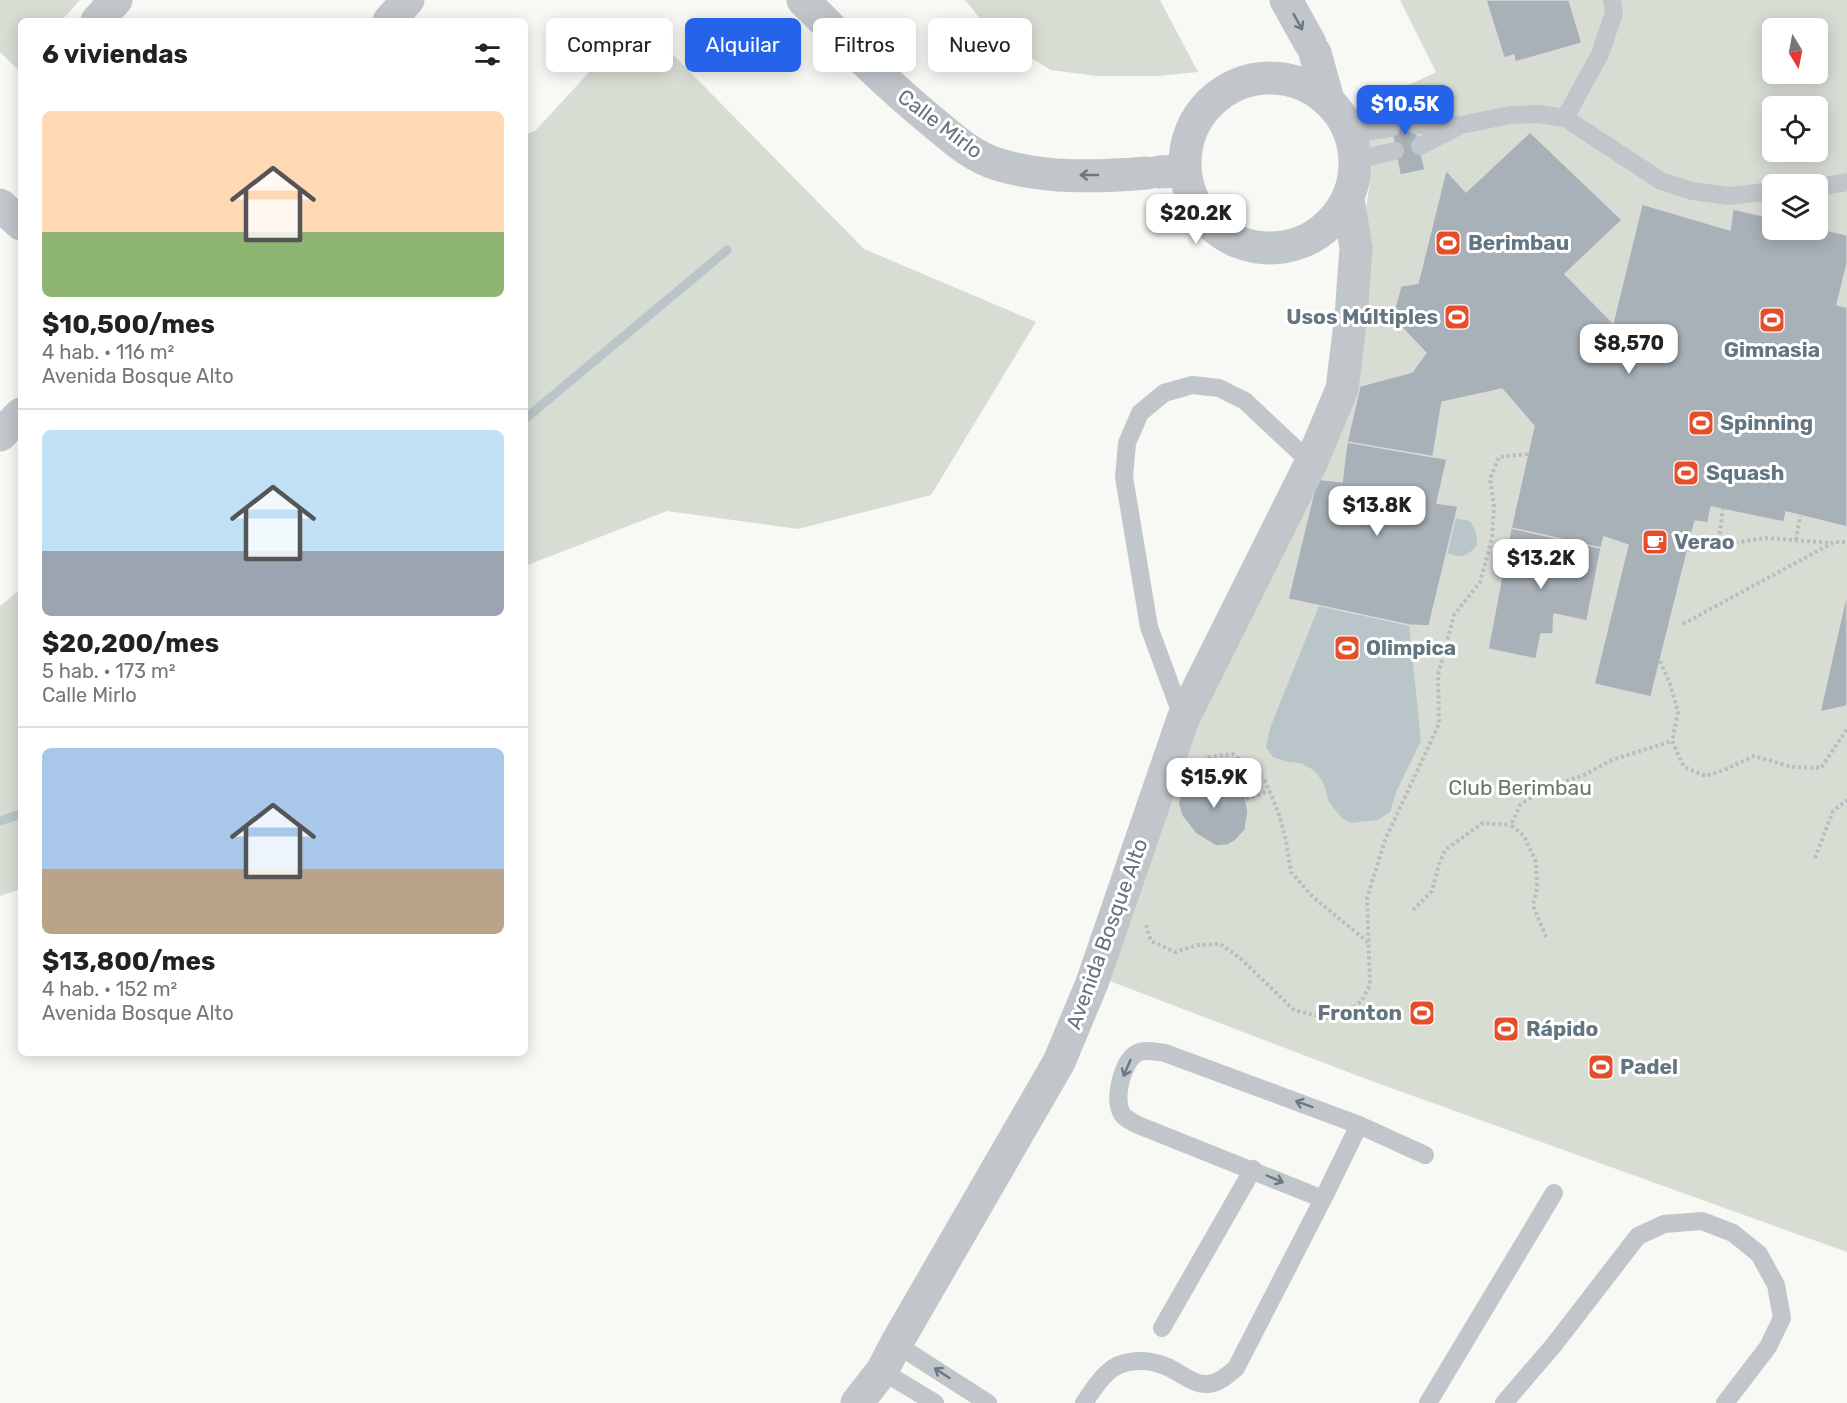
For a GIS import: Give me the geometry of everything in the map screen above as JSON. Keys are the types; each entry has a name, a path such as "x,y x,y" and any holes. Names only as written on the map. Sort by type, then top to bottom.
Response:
{"street":[{"path":"100,18 116,0"},
{"path":"392,18 408,0"},
{"name":"Calle Mirlo","path":"803,0 897,93 959,143 996,164 1037,172 1085,176 1164,172"},
{"path":"1286,0 1313,48 1328,100"},
{"path":"1263,77 1301,83 1328,100 1342,116 1354,147 1354,180 1348,199 1328,226 1299,243 1266,249 1234,240 1206,221 1193,202 1164,172 1187,140 1202,110 1226,89 1263,77"},
{"name":"Avenida Bosque Alto","path":"857,1403 889,1357 1059,1062 1092,982 1183,719 1311,463 1342,389 1356,248 1348,199"},
{"path":"0,205 18,221"},
{"path":"0,435 18,417"}],"lane":[{"path":"1565,118 1600,54 1614,13 1611,0"},
{"path":"1415,125 1461,125 1510,116 1538,114 1565,118 1660,181 1692,191 1729,196 1762,192"},
{"path":"1420,146 1461,125"},
{"path":"1354,147 1391,128"},
{"path":"1354,147 1395,151"},
{"path":"1828,185 1847,182"},
{"path":"1183,719 1149,627 1124,477 1127,443 1140,413 1164,393 1192,385 1219,388 1245,401 1311,463"},
{"path":"1323,1199 1123,1117 1118,1105 1117,1093 1129,1060 1139,1052 1165,1053 1359,1125 1425,1155"},
{"path":"1084,1403 1107,1372 1123,1363 1142,1361 1164,1365 1191,1380 1208,1384 1223,1379 1236,1368 1359,1125"},
{"path":"1162,1328 1253,1169"},
{"path":"1428,1403 1554,1193"},
{"path":"1504,1403 1553,1346 1638,1236 1664,1224 1702,1221 1733,1233 1759,1254 1776,1285 1782,1318 1768,1347 1725,1403"},
{"path":"889,1357 935,1403"},
{"path":"889,1357 988,1403"}],"path":[{"path":"1146,924 1151,941 1175,952 1198,945 1220,944 1239,957 1293,1010 1326,1018 1347,1014 1362,1000 1370,985 1367,898 1385,840 1438,724 1438,675 1454,615 1480,582 1492,538 1494,506 1490,479 1499,457 1528,454"},
{"path":"1718,546 1722,509"},
{"path":"1796,540 1800,516"},
{"path":"1688,550 1766,538 1847,542"},
{"path":"1683,624 1833,543"},
{"path":"1660,661 1678,712 1672,741 1684,767 1706,776 1754,756 1792,767 1821,768 1847,729"},
{"path":"1511,825 1520,805 1545,789 1584,775 1612,760 1672,741"},
{"path":"1200,763 1209,757 1233,754 1265,781 1287,841 1291,872 1313,897 1369,943"},
{"path":"1246,799 1270,791"},
{"path":"1815,858 1833,811 1847,800"},
{"path":"1413,910 1432,891 1445,850 1483,824 1511,825 1524,836 1536,862 1537,889 1533,905 1546,937"}],"green space":[{"path":"0,0 80,0 64,18 18,18 17,69 0,52"},
{"path":"965,0 1160,0 1198,72 1158,76 1097,76 1051,70 1032,59 1032,18 980,18"},
{"name":"Club Berimbau","path":"1400,0 1847,0 1847,1252 1366,1079 1094,975 1183,732 1310,477 1365,216 1373,159 1367,134 1357,110 1436,72"},
{"path":"673,55 685,67 685,72 690,72 864,249 1036,322 931,495 798,529 667,511 528,565 528,134 536,130 589,72 673,72"},
{"path":"18,591 18,890 0,896 0,606"}],"shaded area":[{"path":"1454,518 1470,521 1476,532 1477,545 1464,555 1456,556 1447,553"},
{"path":"1319,606 1409,625 1421,741 1397,790 1390,812 1378,820 1351,823 1341,817 1329,802 1324,784 1315,771 1301,763 1273,757 1266,747 1270,728"}],"building":[{"path":"1486,0 1569,0 1582,43 1515,62 1514,55 1504,58"},
{"path":"1409,97 1425,170 1400,175 1386,101"},
{"path":"1530,132 1622,220 1565,274 1613,323 1642,204 1730,230 1733,209 1762,216 1762,240 1828,240 1828,230 1847,235 1847,264 1837,305 1847,307 1847,527 1786,512 1784,522 1711,507 1708,523 1695,521 1651,697 1594,684 1628,545 1604,537 1601,548 1511,528 1534,426 1502,389 1442,402 1433,457 1347,442 1360,386 1412,372 1426,353 1392,317 1401,286 1418,283 1446,170 1466,192"},
{"path":"1347,442 1447,459 1437,503 1458,506 1429,626 1409,625 1288,599 1317,479 1342,482"},
{"path":"1511,528 1601,548 1587,621 1554,614 1553,634 1541,634 1536,659 1488,649"},
{"path":"1847,592 1847,706 1820,712"},
{"path":"1208,774 1224,777 1245,795 1248,812 1245,830 1228,845 1216,846 1196,834 1182,816 1178,803 1185,786 1195,776"}],"waterway":[{"path":"528,416 727,250"},
{"path":"0,821 18,815"}],"place":[{"name":"Berimbau","path":"1448,243"},
{"name":"Usos Múltiples","path":"1457,317"},
{"name":"Gimnasia","path":"1772,320"},
{"name":"Spinning","path":"1701,423"},
{"name":"Squash","path":"1686,473"},
{"name":"Verao","path":"1655,542"},
{"name":"Olimpica","path":"1347,648"},
{"name":"Fronton","path":"1422,1013"},
{"name":"Rápido","path":"1506,1029"},
{"name":"Padel","path":"1601,1067"}]}
